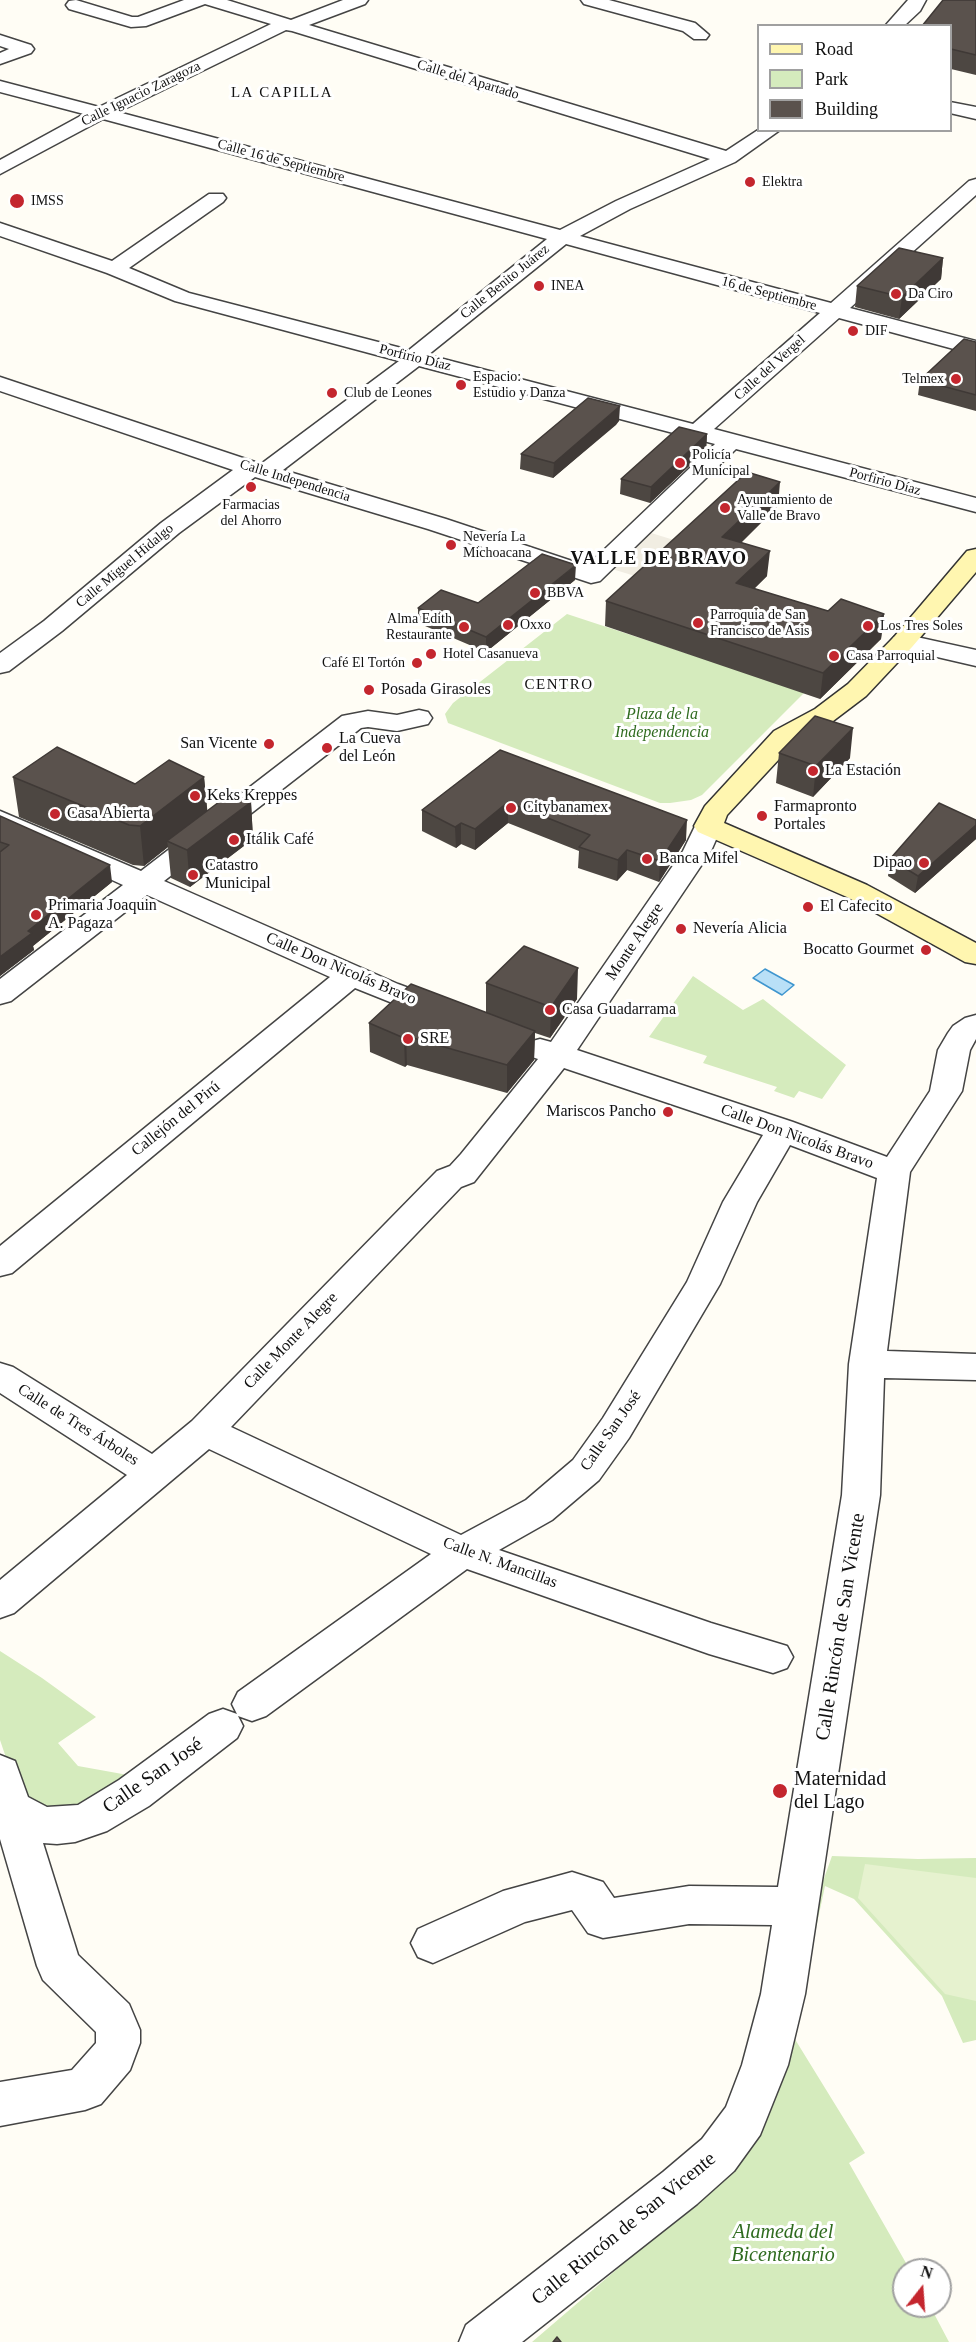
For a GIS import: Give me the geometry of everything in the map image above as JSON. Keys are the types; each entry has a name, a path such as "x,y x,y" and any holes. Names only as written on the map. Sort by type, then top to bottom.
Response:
{"street":[{"path":"75,5 131,22 140,22 200,0"},
{"name":"Calle del Apartado","path":"208,0 728,158"},
{"name":"Calle Ignacio Zaragoza","path":"0,168 99,114 288,25 359,0"},
{"path":"590,0 689,27 700,35"},
{"path":"895,24 914,7 917,0"},
{"path":"640,15 661,5"},
{"path":"0,40 25,49 0,59"},
{"name":"Calle 16 de Septiembre","path":"9,88 562,237"},
{"path":"952,107 976,113"},
{"name":"Calle Benito Juárez","path":"258,470 338,419 414,358 421,349 562,237 623,205 728,158 768,132"},
{"name":"Calle del Vergel","path":"698,432 976,185"},
{"path":"114,269 216,198"},
{"name":"Porfirio Díaz","path":"0,229 114,269 182,297 976,505"},
{"name":"16 de Septiembre","path":"562,237 833,312 976,348"},
{"name":"Calle Independencia","path":"0,384 258,470 437,524 591,576 730,442"},
{"name":"Calle Miguel Hidalgo","path":"0,665 53,626 170,528 258,470"},
{"path":"976,556 903,642 857,690 824,715 784,737 715,812 708,826 857,891 976,955"},
{"path":"903,642 976,658"},
{"path":"0,993 142,881 352,722 368,719 397,723 419,718"},
{"name":"Calle Don Nicolás Bravo","path":"0,819 352,975 465,1021"},
{"name":"Monte Alegre","path":"558,1055 697,851 708,826"},
{"name":"Callejón del Pirú","path":"0,1264 352,975"},
{"name":"Calle Rincón de San Vicente","path":"483,2342 680,2188 718,2155 744,2120 768,2055 783,1994 813,1808 861,1495 867,1364 894,1172 946,1091 954,1050 964,1033 976,1025"},
{"name":"Calle Don Nicolás Bravo","path":"510,1038 782,1130 894,1172"},
{"name":"Calle Monte Alegre","path":"0,1602 205,1431 448,1179 462,1174 558,1055"},
{"name":"Calle San José","path":"6,1791 40,1824 57,1826 75,1824 92,1818 134,1793 237,1715 462,1552 539,1510 586,1470 616,1428 703,1284 748,1185 782,1130"},
{"path":"867,1364 976,1367"},
{"name":"Calle de Tres Árboles","path":"0,1376 155,1474"},
{"name":"Calle N. Mancillas","path":"205,1431 462,1552 773,1657"},
{"path":"0,2104 85,2089 114,2055 118,2043 118,2030 113,2019 59,1966 6,1791"},
{"path":"433,1943 518,1905 572,1891 588,1895 603,1919 689,1905 796,1906"}],"green space":[{"name":"Plaza de la Independencia","path":"567,614 804,693 702,795 691,800 670,803 660,803 448,723 445,714 453,703"},
{"path":"693,976 743,1010 763,999 846,1065 822,1099 799,1091 794,1098 774,1091 777,1087 703,1063 707,1056 649,1037"},
{"path":"0,1651 96,1717 58,1743 78,1766 139,1777 93,1807 52,1813 18,1793 0,1740"},
{"name":"Alameda del Bicentenario","path":"832,1856 918,1859 976,1858 976,2040 963,2043 942,1996 854,1899 825,1886 793,2036 865,2153 849,2163 903,2258 892,2258 892,2318 936,2318 949,2342 532,2342 658,2234 732,2159 809,1949 822,1884"},
{"path":"865,1864 976,1878 976,2001 945,1994 858,1898"}],"shaded area":[{"path":"648,532 742,561 704,597 612,569"}],"water":[{"path":"765,969 794,985 782,995 753,978"}],"building":[{"path":"943,0 976,0 976,55 952,49 952,24 924,24"},
{"path":"899,248 943,258 902,297 857,286"},
{"name":"Telmex","path":"964,339 976,342 976,395 920,380"},
{"path":"588,398 620,406 554,463 521,454"},
{"path":"679,427 707,434 651,487 621,479"},
{"path":"747,472 780,482 722,537 770,551 736,583 828,611 841,599 884,614 823,673 606,601"},
{"path":"542,554 576,565 486,637 418,608 441,590 478,603"},
{"path":"815,716 853,728 816,766 779,753"},
{"path":"57,747 135,784 169,760 204,777 140,826 129,825 13,777"},
{"path":"500,750 687,820 660,861 627,850 618,860 579,847 590,835 508,802 475,829 461,823 455,827 422,810"},
{"path":"231,793 251,802 187,850 167,841"},
{"path":"939,803 976,820 976,825 918,876 890,859"},
{"name":"Primaria Joaquin A. Pagaza","path":"0,816 110,865 28,931 32,933 0,957 0,852 9,845 0,842"},
{"path":"524,946 578,968 551,1007 486,983"},
{"path":"411,984 535,1031 507,1065 406,1036 404,1038 369,1023"}],"place":[{"name":"Elektra","path":"750,182"},
{"name":"IMSS","path":"17,201"},
{"name":"INEA","path":"539,286"},
{"name":"Da Ciro","path":"896,294"},
{"name":"DIF","path":"853,331"},
{"name":"Telmex","path":"956,379"},
{"name":"Espacio: Estudio y Danza","path":"461,385"},
{"name":"Club de Leones","path":"332,393"},
{"name":"Policía Municipal","path":"680,463"},
{"name":"Farmacias del Ahorro","path":"251,487"},
{"name":"Ayuntamiento de Valle de Bravo","path":"725,508"},
{"name":"Nevería La Michoacana","path":"451,545"},
{"name":"BBVA","path":"535,593"},
{"name":"Parroquia de San Francisco de Asis","path":"698,623"},
{"name":"Oxxo","path":"508,625"},
{"name":"Los Tres Soles","path":"868,626"},
{"name":"Alma Edith Restaurante","path":"464,627"},
{"name":"Hotel Casanueva","path":"431,654"},
{"name":"Casa Parroquial","path":"834,656"},
{"name":"Café El Tortón","path":"417,663"},
{"name":"Posada Girasoles","path":"369,690"},
{"name":"San Vicente","path":"269,744"},
{"name":"La Cueva del León","path":"327,748"},
{"name":"La Estación","path":"813,771"},
{"name":"Keks Kreppes","path":"195,796"},
{"name":"Citybanamex","path":"511,808"},
{"name":"Casa Abierta","path":"55,814"},
{"name":"Farmapronto Portales","path":"762,816"},
{"name":"Itálik Café","path":"234,840"},
{"name":"Banca Mifel","path":"647,859"},
{"name":"Dipao","path":"924,863"},
{"name":"Catastro Municipal","path":"193,875"},
{"name":"El Cafecito","path":"808,907"},
{"name":"Primaria Joaquin A. Pagaza","path":"36,915"},
{"name":"Nevería Alicia","path":"681,929"},
{"name":"Bocatto Gourmet","path":"926,950"},
{"name":"Casa Guadarrama","path":"550,1010"},
{"name":"SRE","path":"408,1039"},
{"name":"Mariscos Pancho","path":"668,1112"},
{"name":"Maternidad del Lago","path":"780,1791"}],"district":[{"name":"LA CAPILLA","path":"282,93"},
{"name":"VALLE DE BRAVO","path":"659,559"},
{"name":"CENTRO","path":"559,685"}]}
